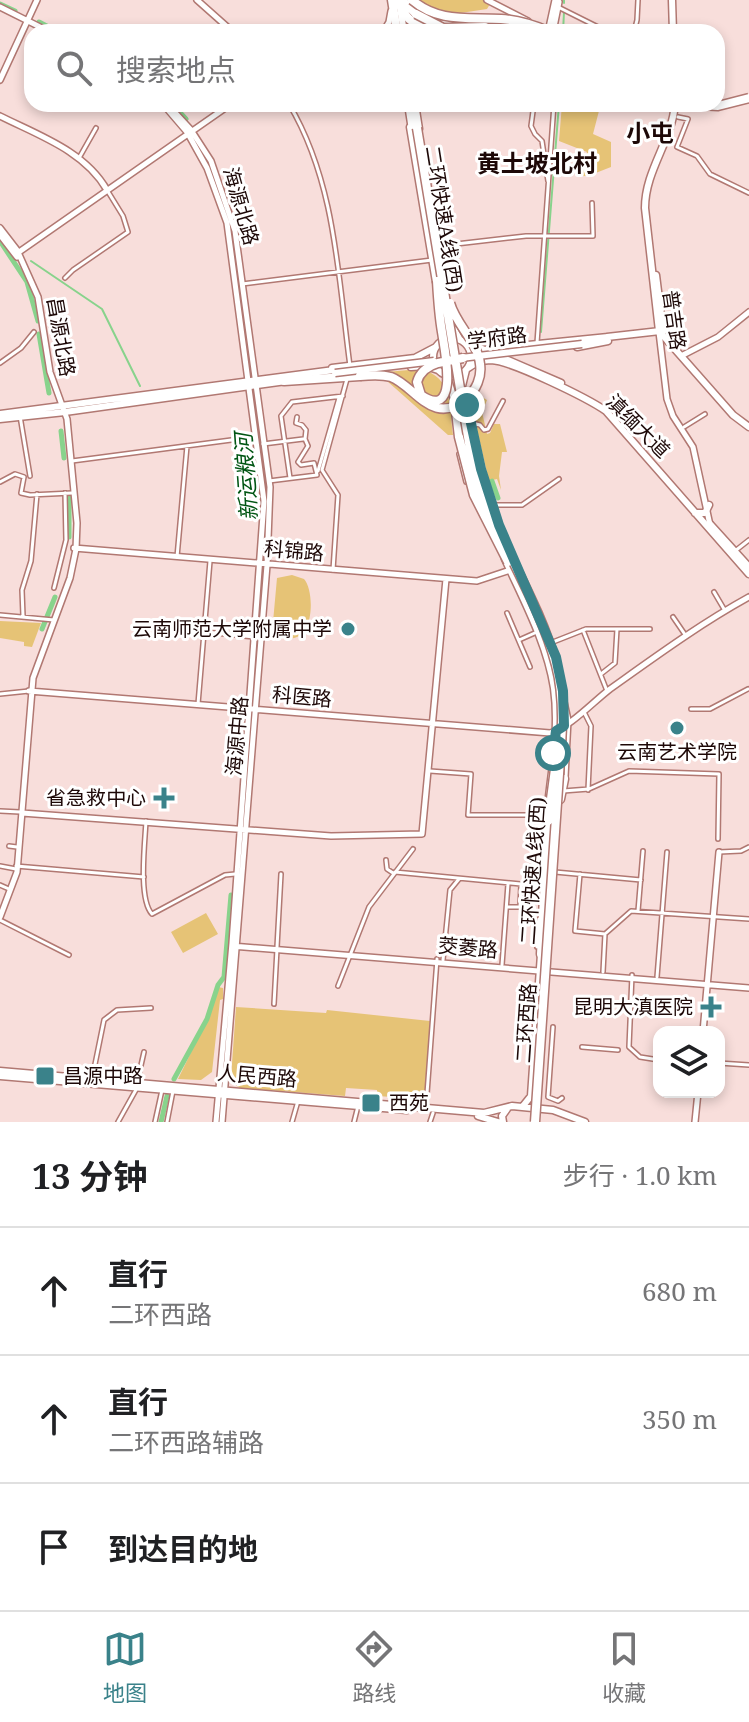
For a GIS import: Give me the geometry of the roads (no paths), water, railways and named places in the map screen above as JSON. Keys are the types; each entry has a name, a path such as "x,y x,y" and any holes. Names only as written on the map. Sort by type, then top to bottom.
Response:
{"highway":[{"path":"396,0 404,15 414,24"},
{"path":"396,0 433,24"},
{"path":"396,0 398,24"},
{"path":"412,0 441,16 475,24"},
{"path":"431,24 490,14 538,24"},
{"path":"497,24 516,21 526,24"},
{"path":"725,100 749,96"},
{"path":"725,104 749,96"},
{"name":"二环快速A线(西)","path":"411,112 470,472 542,638 554,675 558,709 556,765 533,1122"},
{"path":"413,112 472,463 561,675 566,699 561,797"},
{"path":"284,378 391,377 422,402 435,407 456,405 474,389 480,374 479,359 453,313 438,247"},
{"path":"437,279 441,328 444,345 446,358 448,371 448,385 444,395 437,399 429,400 421,395 417,382 424,370 434,364 438,363 451,361 463,358"},
{"path":"458,403 482,481 519,576"},
{"path":"458,403 459,437 474,495 510,568"},
{"path":"533,1122 562,731 561,695 551,646"},
{"path":"545,955 540,927 548,816 556,765"}],"main road":[{"path":"396,0 391,10 396,24"},
{"path":"674,0 675,24"},
{"path":"469,24 497,20 528,24"},
{"path":"412,112 440,311 438,345 433,360 442,372"},
{"path":"347,376 418,366 456,376 467,369 471,355 454,329 449,309 413,112"},
{"name":"普吉路","path":"661,333 645,193 652,167 676,112"},
{"name":"普吉路","path":"661,333 649,193 654,170 678,112"},
{"path":"440,311 445,314 449,309"},
{"path":"661,333 684,355 733,415 749,427"},
{"name":"学府路","path":"335,372 661,333"},
{"path":"0,416 252,383 417,357 450,339 463,342"},
{"path":"517,363 515,356 523,349 608,339"},
{"name":"学府路","path":"463,342 480,348 523,349 537,343 608,339"},
{"name":"学府路","path":"335,372 582,342"},
{"name":"滇缅大道","path":"480,348 590,396 607,408 703,510 717,534 749,567"},
{"path":"417,357 422,362 418,366"},
{"name":"滇缅大道","path":"467,369 483,361 501,362 596,404 703,510 717,534 749,574"},
{"name":"二环西路","path":"467,369 458,403 465,460 480,504 537,632 553,684 556,731 545,955"},
{"path":"284,378 335,372"},
{"name":"二环西路","path":"442,372 451,385 475,466 560,674 567,724 545,955"},
{"path":"0,416 61,409"},
{"path":"512,1107 529,1100 545,955"},
{"path":"544,969 540,1101 546,1107 558,1105 564,1122"},
{"name":"二环西路","path":"533,1122 544,969"},
{"name":"人民西路","path":"0,1074 430,1110 481,1116 500,1122 503,1113 512,1107"},
{"name":"人民西路","path":"0,1074 92,1079 162,1090 221,1092 358,1106 487,1113 512,1107 558,1105 585,1122"},
{"path":"532,1076 537,1081 541,1077"}],"street":[{"path":"0,72 35,0"},
{"path":"199,0 226,24"},
{"path":"487,0 536,24"},
{"path":"636,24 638,0"},
{"path":"552,24 557,2 594,24"},
{"path":"497,5 502,14 497,20"},
{"path":"0,9 29,24"},
{"path":"388,24 391,10"},
{"path":"25,22 30,24"},
{"path":"0,80 24,24"},
{"name":"海源北路","path":"172,112 211,161 229,208 242,284 252,383"},
{"path":"16,252 218,112"},
{"path":"293,112 310,146 323,185 350,366"},
{"path":"533,112 531,126 542,141 548,185"},
{"path":"537,343 547,236 547,162 553,112"},
{"path":"0,117 79,158 106,189"},
{"path":"0,117 71,155 96,177 123,216 128,232 65,278"},
{"path":"678,117 688,119 677,147 697,156 710,174 749,193"},
{"path":"79,158 96,128"},
{"name":"海源北路","path":"190,132 227,223 252,383"},
{"path":"438,247 547,236 593,236 592,203"},
{"name":"昌源北路","path":"0,228 16,252 38,297 50,372 61,409"},
{"name":"昌源北路","path":"0,235 16,252 31,289 47,373 61,409"},
{"path":"242,284 432,260"},
{"path":"684,355 718,337 749,312"},
{"path":"0,363 21,348 34,332"},
{"name":"普吉路","path":"661,333 669,398 695,445 703,510"},
{"name":"普吉路","path":"661,333 667,399 673,416 693,447 703,510 717,534"},
{"path":"269,481 317,475 347,376"},
{"name":"海源中路","path":"219,1122 263,564 264,501 252,383"},
{"name":"海源中路","path":"252,383 269,481 270,508 254,637 252,709"},
{"path":"290,478 281,416 292,402 341,396"},
{"path":"472,423 488,429 503,401"},
{"path":"458,403 469,410 492,505 522,505 559,479"},
{"path":"0,910 15,868 28,690 75,548 77,513 72,461 61,409"},
{"path":"61,409 75,548"},
{"path":"684,427 705,414"},
{"path":"20,416 30,476"},
{"path":"297,417 296,423 306,430 307,449 299,456 298,462 301,465 314,463 338,495 333,570"},
{"path":"72,461 256,437"},
{"path":"263,444 305,439"},
{"path":"177,557 187,446"},
{"path":"0,482 15,474 24,477 21,493 69,493"},
{"path":"54,588 66,540 69,493"},
{"path":"23,616 22,590 31,561 37,494"},
{"path":"735,551 749,540"},
{"name":"科锦路","path":"75,548 481,581 510,568"},
{"path":"198,704 210,560"},
{"path":"0,811 331,836 418,836 424,831 446,579"},
{"path":"714,592 724,611"},
{"path":"567,724 607,691 686,636 749,598"},
{"path":"556,731 749,598"},
{"path":"507,613 530,667"},
{"path":"0,615 50,619"},
{"path":"673,617 686,636"},
{"path":"601,674 615,663 617,629"},
{"path":"551,646 583,630 650,629"},
{"path":"583,630 607,691"},
{"path":"205,632 254,637"},
{"path":"518,640 537,632"},
{"path":"691,709 710,709 748,689"},
{"path":"0,694 28,690"},
{"name":"科医路","path":"28,690 556,731"},
{"path":"726,700 728,706"},
{"path":"584,712 591,726 588,790"},
{"path":"544,969 537,940 546,815 555,744"},
{"path":"430,771 471,774 468,815 546,815"},
{"path":"561,797 588,790 629,771 719,774 718,839"},
{"path":"15,868 18,812"},
{"path":"146,821 144,877 147,908 152,914 225,875 235,874"},
{"name":"海源中路","path":"233,945 235,874 242,829"},
{"path":"703,1026 719,852 741,851 749,847"},
{"path":"338,986 369,907 413,849"},
{"path":"638,911 643,851"},
{"path":"657,977 667,852"},
{"path":"386,860 387,869 394,873 541,886"},
{"path":"0,866 144,877"},
{"path":"555,872 641,880"},
{"path":"274,1004 281,874"},
{"path":"580,874 575,931 605,934"},
{"path":"430,1122 439,960 450,890 459,879"},
{"path":"502,965 508,884"},
{"path":"507,907 520,907 521,885"},
{"path":"6,888 0,918 69,955"},
{"path":"603,972 605,934 631,911 749,919"},
{"name":"茭菱路","path":"233,945 603,972 706,983"},
{"name":"茭菱路","path":"439,960 749,987"},
{"path":"631,976 629,1047 640,1057 653,1059"},
{"path":"92,1079 104,1020 117,1010 151,1008"},
{"path":"553,1027 548,1095 558,1105"},
{"path":"582,1047 618,1050"},
{"path":"118,1122 137,1086 144,1052"},
{"path":"725,1063 749,1065"},
{"path":"155,1122 162,1090"},
{"path":"167,1122 173,1091"},
{"path":"695,1122 697,1098"},
{"path":"292,1122 298,1101"},
{"path":"354,1122 358,1106"}],"waterway":[{"name":"新运粮河","path":"0,4 15,11"},
{"path":"563,24 564,12"},
{"name":"新运粮河","path":"39,22 43,24"},
{"name":"新运粮河","path":"179,112 186,119"},
{"path":"541,332 558,112"},
{"name":"新运粮河","path":"195,141 216,183"},
{"name":"新运粮河","path":"230,223 238,280"},
{"path":"0,241 27,282 38,321"},
{"path":"31,261 102,309 140,386"},
{"path":"240,290 250,370"},
{"path":"39,334 49,393"},
{"name":"新运粮河","path":"254,396 268,502"},
{"path":"61,431 64,458"},
{"path":"492,481 498,498"},
{"path":"69,497 69,537"},
{"name":"新运粮河","path":"264,556 266,540"},
{"name":"新运粮河","path":"252,700 263,573"},
{"path":"42,629 55,597"},
{"path":"174,1079 207,1019 218,985 224,977 231,895"},
{"path":"161,1122 167,1096"}],"place":[{"name":"云南师范大学附属中学","path":"348,629"},
{"name":"云南艺术学院","path":"677,728"},
{"name":"省急救中心","path":"164,798"},
{"name":"昆明大滇医院","path":"711,1007"},
{"name":"昌源中路","path":"45,1076"},
{"name":"西苑","path":"371,1103"}],"district":[{"name":"小屯","path":"650,134"},
{"name":"黄土坡北村","path":"537,164"}]}
